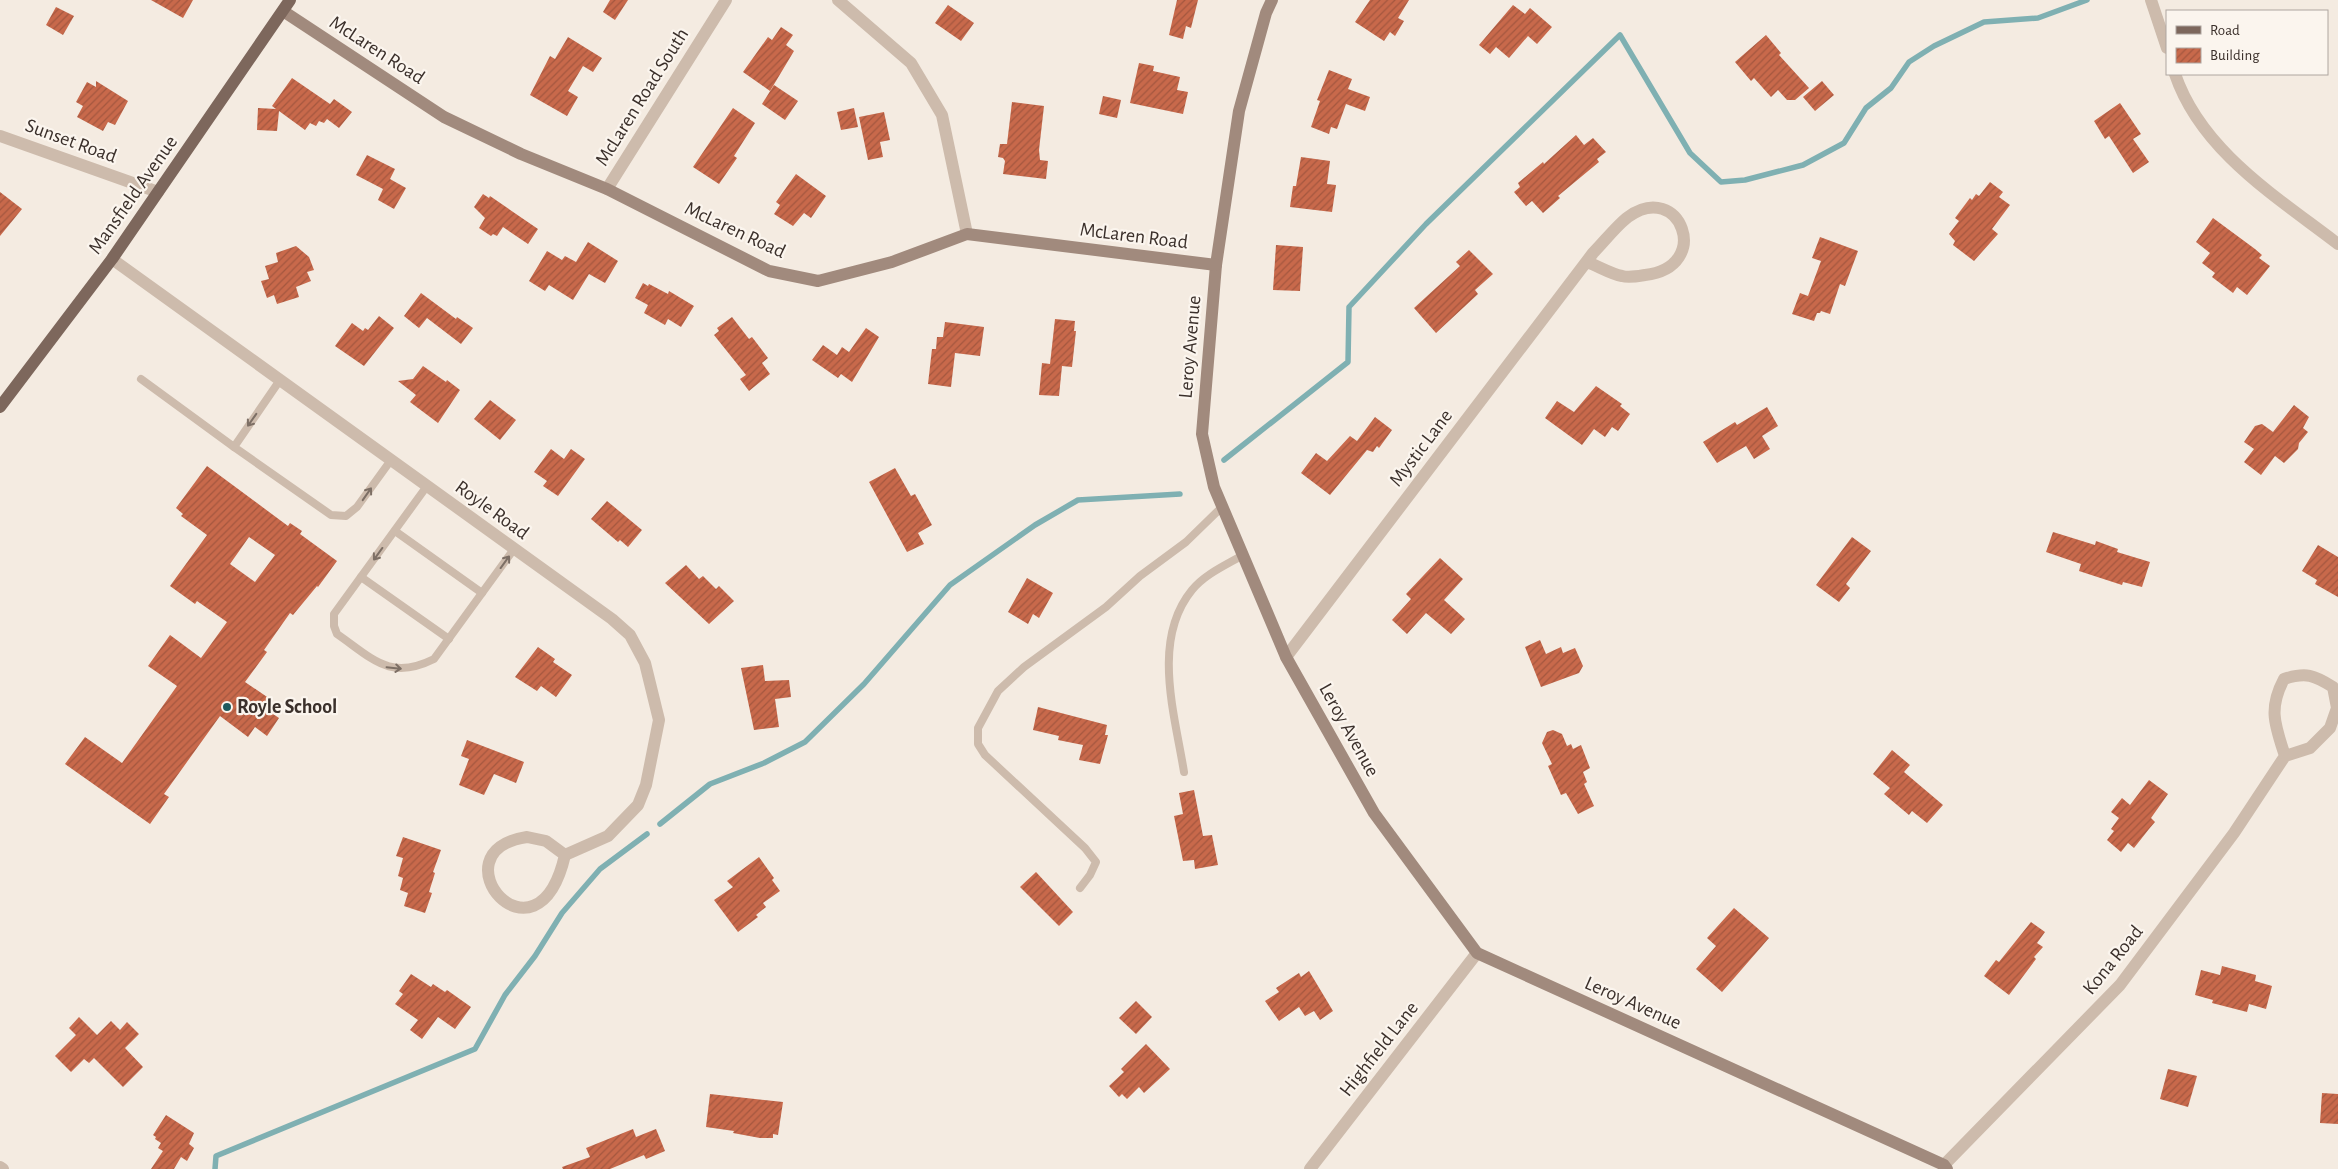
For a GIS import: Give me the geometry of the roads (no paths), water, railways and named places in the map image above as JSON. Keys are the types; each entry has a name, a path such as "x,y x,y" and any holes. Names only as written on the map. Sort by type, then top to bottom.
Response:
{"main road":[{"name":"Mansfield Avenue","path":"0,407 112,260 290,0"}],"street":[{"name":"McLaren Road South","path":"607,189 726,0"},
{"path":"838,0 911,63 942,115 967,234"},
{"name":"Leroy Avenue","path":"1272,0 1266,13 1239,111 1216,265 1202,434 1208,468 1222,507 1286,657 1374,812 1477,952 1945,1167"},
{"path":"2151,0 2166,45"},
{"name":"McLaren Road","path":"283,11 444,117 521,154 607,189 769,271 818,281 892,262 967,234 1216,265"},
{"path":"2175,75 2180,88 2200,122 2241,170 2338,244"},
{"name":"Sunset Road","path":"0,136 158,192"},
{"name":"Mystic Lane","path":"1286,657 1587,262 1629,217 1646,210 1662,208 1677,218 1685,231 1684,244 1678,260 1660,273 1622,276 1587,262"},
{"name":"Royle Road","path":"112,260 612,619 630,636 645,663 659,720 646,785 638,805 608,836 565,856"},
{"path":"2300,674 2318,678 2333,687 2337,708 2330,728 2310,748 2285,756 2273,716 2275,696 2284,679 2300,674"},
{"name":"Kona Road","path":"1945,1167 2120,985 2234,833 2285,756"},
{"path":"527,837 546,841 565,856 560,876 551,892 536,904 521,909 504,903 492,890 488,868 497,849 512,839 527,837"},
{"name":"Highfield Lane","path":"1310,1169 1477,952"}],"lane":[{"path":"141,379 331,515 346,516 357,508 391,460"},
{"path":"234,447 280,380"},
{"path":"427,486 334,614 334,626 337,634 384,667 400,669 418,667 434,659 514,549"},
{"path":"1080,888 1090,875 1096,862 1085,848 985,755 978,744 978,728 998,691 1024,667 1106,607 1140,576 1186,542 1222,507"},
{"path":"395,531 482,593"},
{"path":"1184,772 1170,680 1170,642 1174,624 1193,589 1213,573 1243,555"},
{"path":"361,577 449,639"}],"waterway":[{"path":"1224,460 1348,362 1349,307 1426,224 1620,35 1690,153 1721,182 1745,180 1803,165 1844,143 1866,108 1891,88 1909,62 1934,46 1984,22 2038,18 2087,0"},
{"path":"660,824 710,784 764,763 805,742 864,684 950,585 1035,525 1078,500 1180,494"},
{"path":"215,1169 216,1156 475,1049 505,995 535,956 562,913 600,869 647,834"}],"place":[{"name":"Royle School","path":"227,707"}]}
